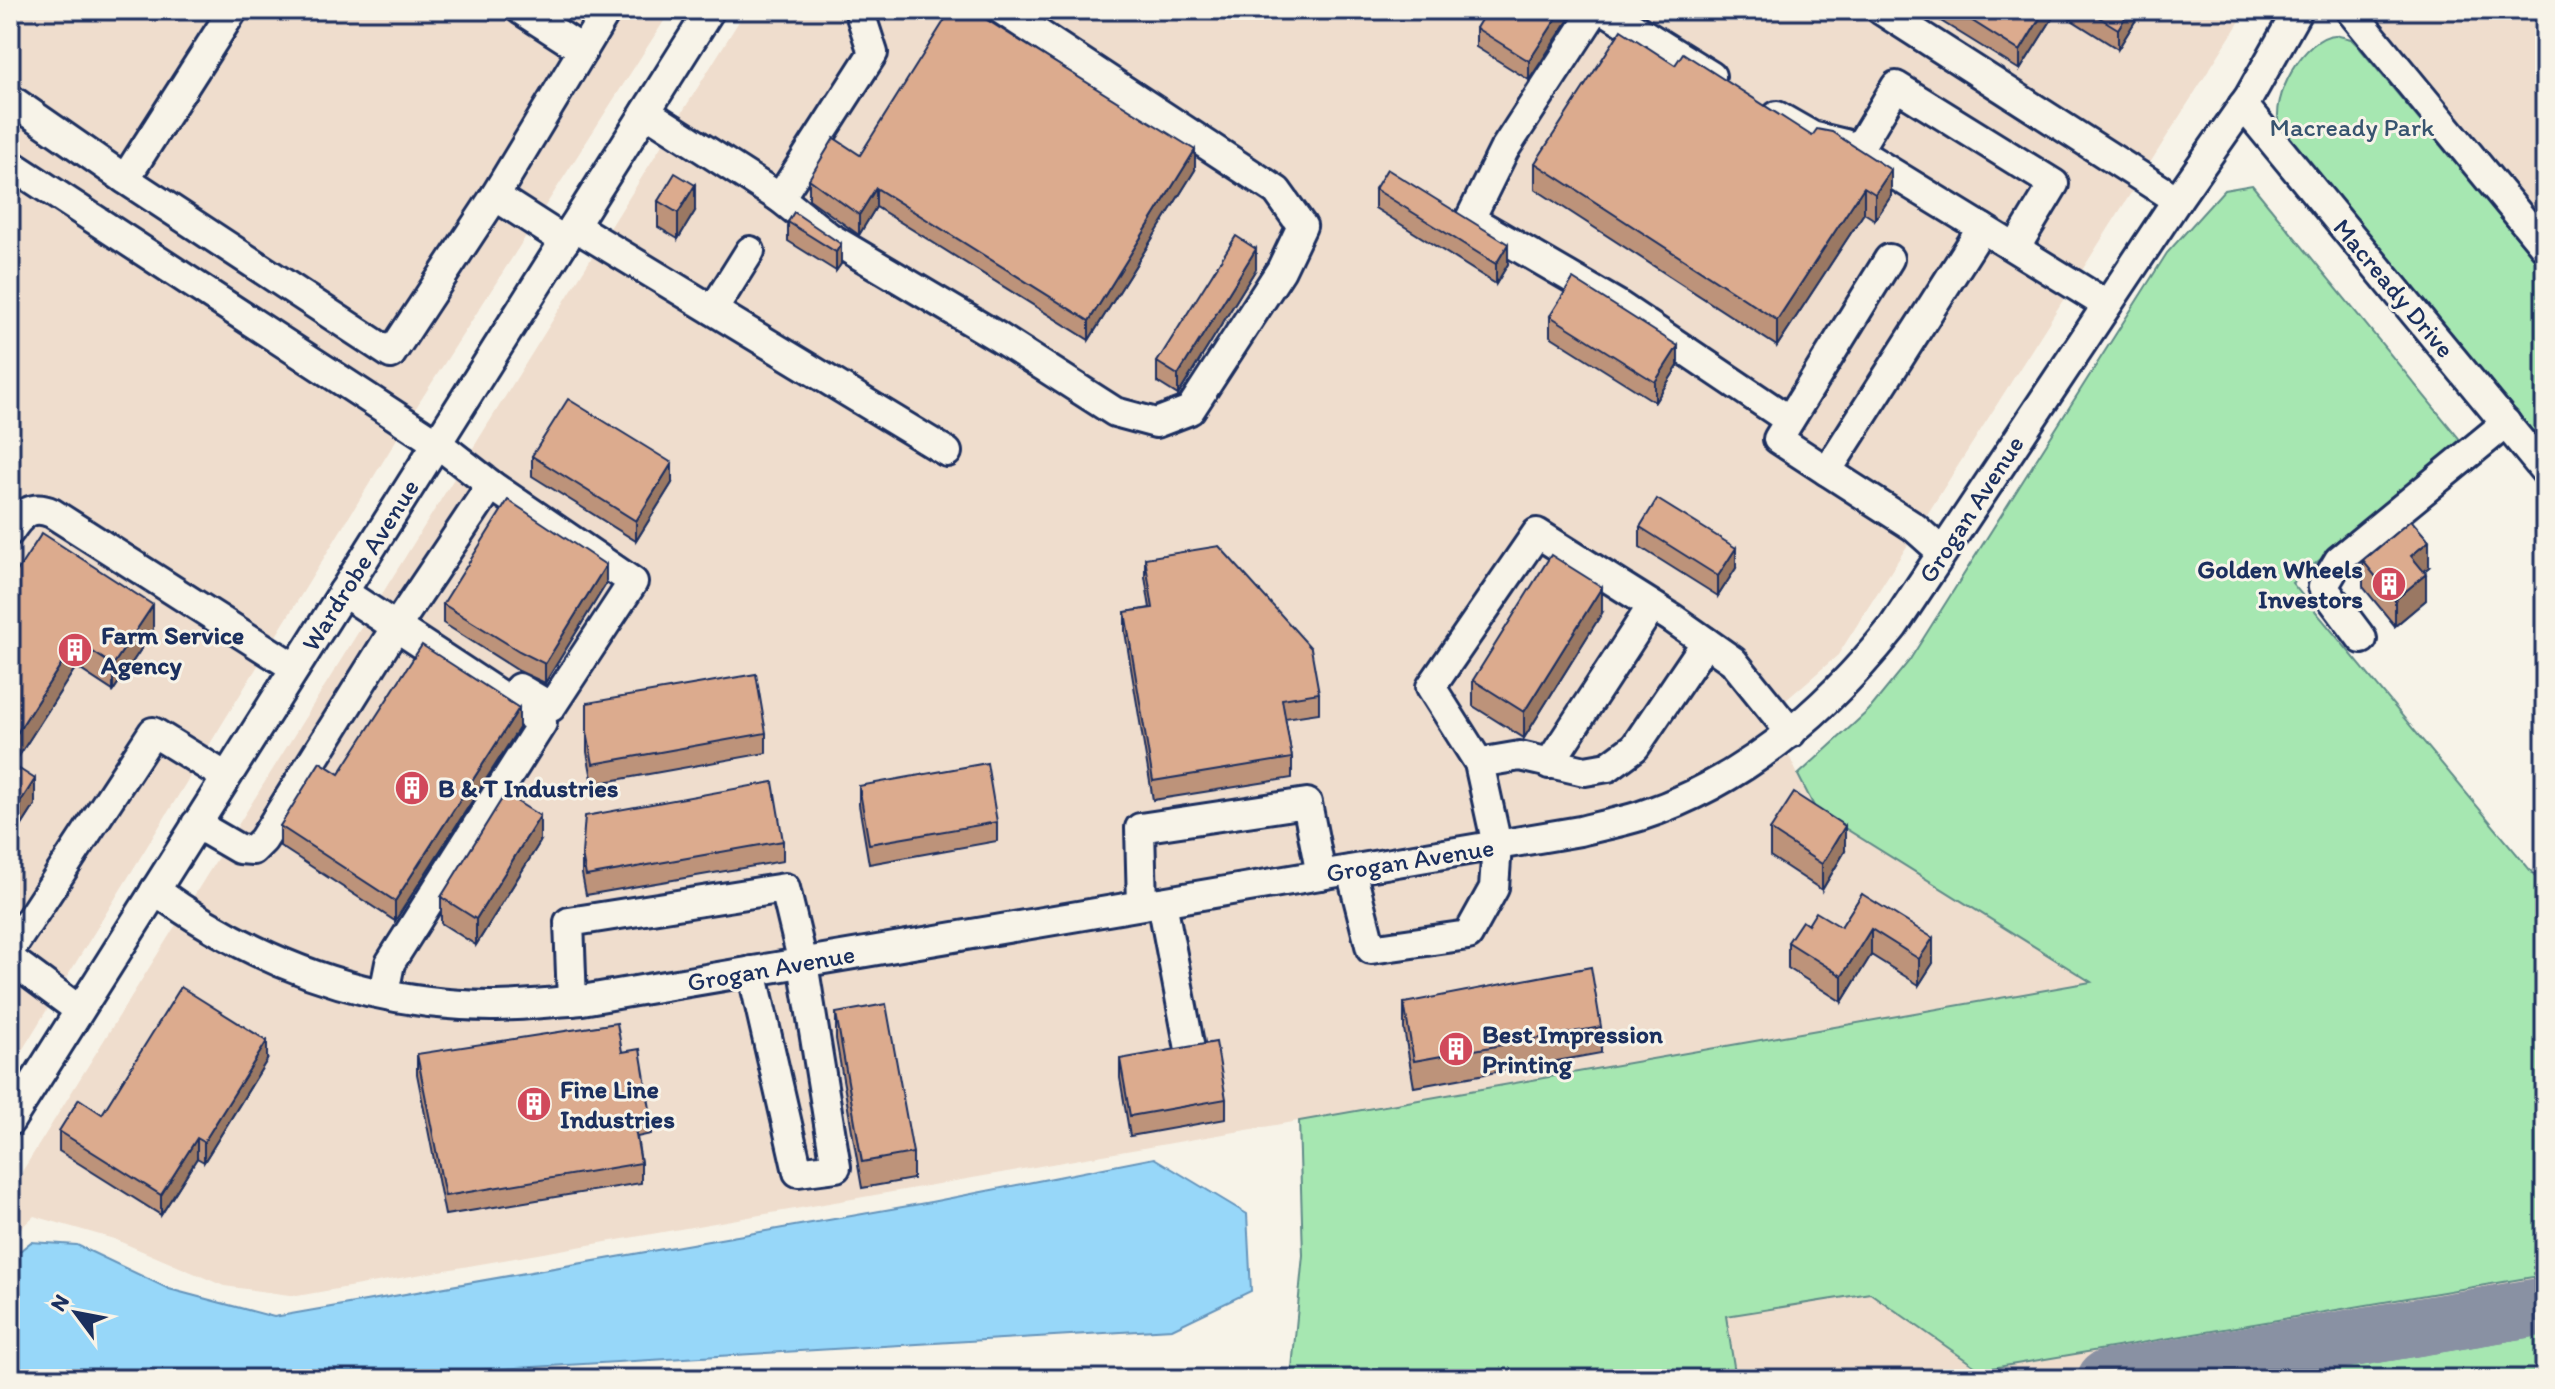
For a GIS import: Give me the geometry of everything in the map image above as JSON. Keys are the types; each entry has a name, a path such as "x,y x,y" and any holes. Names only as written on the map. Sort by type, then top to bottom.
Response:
{"street":[{"path":"125,179 233,10"},
{"path":"521,10 583,50"},
{"path":"10,99 125,179 391,354 495,196 607,10"},
{"name":"Wardrobe Avenue","path":"10,1121 710,10"},
{"path":"780,198 873,53 859,10"},
{"path":"646,112 780,198 829,237 998,337 1115,412 1156,423 1190,410 1281,270 1302,226 1277,191 1002,10"},
{"path":"1595,10 1504,150 1470,219 1618,305 1789,420"},
{"path":"1605,10 1730,87"},
{"path":"1881,10 2177,200"},
{"name":"Grogan Avenue","path":"155,890 222,935 278,963 336,984 421,1001 491,1006 572,1001 803,963 1580,831 1640,816 1732,775 1803,724 1865,662 1893,627 2243,105 2298,10"},
{"path":"2350,10 2545,247"},
{"path":"1857,151 1896,86 2054,184 2016,247"},
{"path":"1757,104 1812,136 1845,144 2107,305"},
{"name":"Macready Drive","path":"2243,105 2545,471"},
{"path":"10,164 437,443 491,485 633,582 551,707 343,592"},
{"path":"495,196 713,310 947,452"},
{"path":"1827,471 1982,228"},
{"path":"713,310 750,251"},
{"path":"1889,259 1778,439 1914,527 1942,552"},
{"path":"2362,639 2323,587 2339,560 2506,423"},
{"path":"196,824 239,849 253,850 263,840 399,623 491,485"},
{"path":"10,531 23,514 32,509 52,513 295,668"},
{"path":"1351,870 1371,949 1468,935 1494,888 1497,845 1479,763 1431,687 1537,533 1733,661 1791,733"},
{"path":"1549,764 1652,606"},
{"path":"384,993 390,963 542,723 399,623"},
{"path":"1479,763 1520,756 1585,771 1608,767 1635,747 1706,642"},
{"path":"10,950 153,732 226,777"},
{"path":"1190,1049 1152,904 1140,828 1307,803 1321,875"},
{"path":"572,1001 569,922 785,888 803,963 836,1167 798,1172 752,971"},
{"path":"10,959 79,1010"}],"shaded area":[{"path":"10,10 671,10 417,406 10,1070"},
{"path":"746,10 2247,10 1838,655 1770,714 1798,775 1869,710 1909,661 2167,253 2224,190 2252,185 2462,442 2292,583 2545,888 2545,1379 1291,1379 1303,1255 1298,1121 297,1296 224,1286 114,1239 34,1216 10,1238 10,1191"},
{"path":"2368,10 2545,10 2545,223"}],"green space":[{"name":"Macready Park","path":"2335,35 2351,39 2358,46 2545,272 2545,446 2280,127 2280,101 2292,71 2312,46"},
{"path":"2252,185 2462,442 2292,583 2545,888 2545,1275 1980,1370 1870,1293 1726,1316 1736,1379 1291,1379 1303,1255 1299,1121 2091,982 1816,810 1798,775 1869,710 1909,661 2167,253 2224,190"},
{"path":"2545,1334 2545,1379 2275,1379"}],"water":[{"path":"1154,1158 1247,1214 1251,1291 1172,1329 329,1379 10,1379 10,1259 31,1242 77,1245 169,1289 274,1317 931,1202"}],"building":[{"path":"951,10 971,10 1195,150 1089,321 876,188 859,215 809,179 834,138 860,155"},
{"path":"1487,10 1562,10 1529,61 1476,28"},
{"path":"1955,10 2045,10 2020,51"},
{"path":"2087,10 2130,10 2118,29"},
{"path":"1621,30 1675,65 1683,53 1812,136 1817,129 1832,132 1891,170 1875,194 1864,187 1777,320 1535,163"},
{"path":"1387,169 1508,244 1496,264 1375,189"},
{"path":"675,173 695,185 678,213 658,201"},
{"path":"794,212 841,244 836,252 788,222"},
{"path":"1236,236 1256,249 1178,375 1157,362"},
{"path":"1573,279 1678,346 1655,382 1550,316"},
{"path":"568,399 672,463 636,521 532,456"},
{"path":"1657,499 1736,548 1718,576 1640,527"},
{"path":"508,500 606,565 545,664 443,604"},
{"path":"2411,520 2429,541 2411,556 2426,574 2395,600 2363,561"},
{"name":"Farm Service Agency","path":"42,533 153,605 113,665 76,641 10,744 10,608 14,601 10,598 10,582"},
{"path":"1219,546 1311,648 1319,693 1282,699 1292,758 1153,781 1125,612 1153,608 1145,558"},
{"path":"1551,555 1602,587 1524,712 1473,680"},
{"name":"B & T Industries","path":"422,645 519,708 395,901 280,826 320,762 339,774"},
{"path":"756,674 766,733 593,764 587,732 587,703"},
{"path":"10,763 35,779 10,818"},
{"path":"987,763 997,822 869,844 859,786"},
{"path":"773,782 783,841 586,876 582,854 585,816"},
{"path":"1794,793 1845,826 1822,864 1770,830"},
{"path":"505,794 540,816 476,919 441,897"},
{"path":"1862,894 1933,938 1919,959 1871,929 1842,976 1788,942 1802,921 1808,925 1816,912 1841,927"},
{"path":"1591,967 1601,1027 1414,1061 1404,1003"},
{"path":"181,987 267,1041 204,1142 197,1138 161,1195 59,1131 79,1099 102,1114"},
{"path":"886,1004 913,1153 862,1162 836,1013"},
{"name":"Fine Line Industries","path":"617,1023 622,1052 640,1049 651,1115 633,1118 641,1163 445,1196 417,1054"},
{"path":"1216,1042 1226,1099 1130,1116 1120,1059"}],"taxiway":[{"path":"2106,1379 2545,1306"}],"place":[{"name":"Golden Wheels Investors","path":"2389,584"},
{"name":"Farm Service Agency","path":"75,650"},
{"name":"B & T Industries","path":"412,788"},
{"name":"Best Impression Printing","path":"1456,1049"},
{"name":"Fine Line Industries","path":"534,1104"}]}
